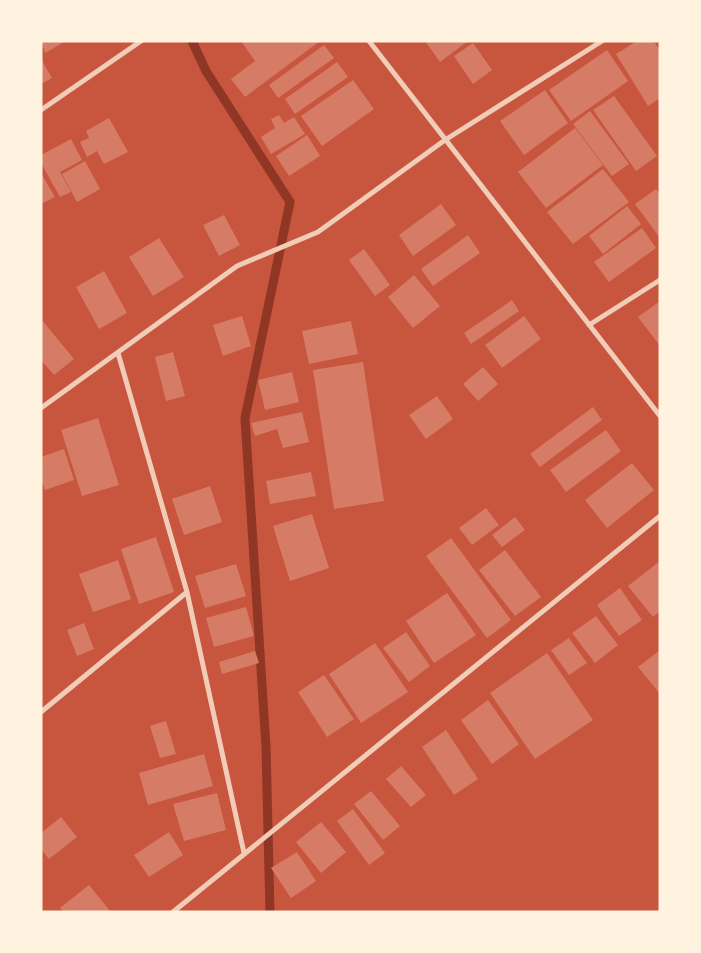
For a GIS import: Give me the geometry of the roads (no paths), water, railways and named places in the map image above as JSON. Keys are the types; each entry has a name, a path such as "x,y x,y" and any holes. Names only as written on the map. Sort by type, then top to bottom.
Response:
{"street":[{"path":"41,110 140,41"},
{"path":"369,41 660,416"},
{"path":"41,408 237,266 318,232 445,140 602,41"},
{"path":"589,325 660,280"},
{"path":"118,352 187,592 244,853"},
{"path":"173,912 254,844 660,516"},
{"path":"41,712 187,592"}],"waterway":[{"path":"192,41 206,71 290,202 245,418 266,747 270,912"}]}
